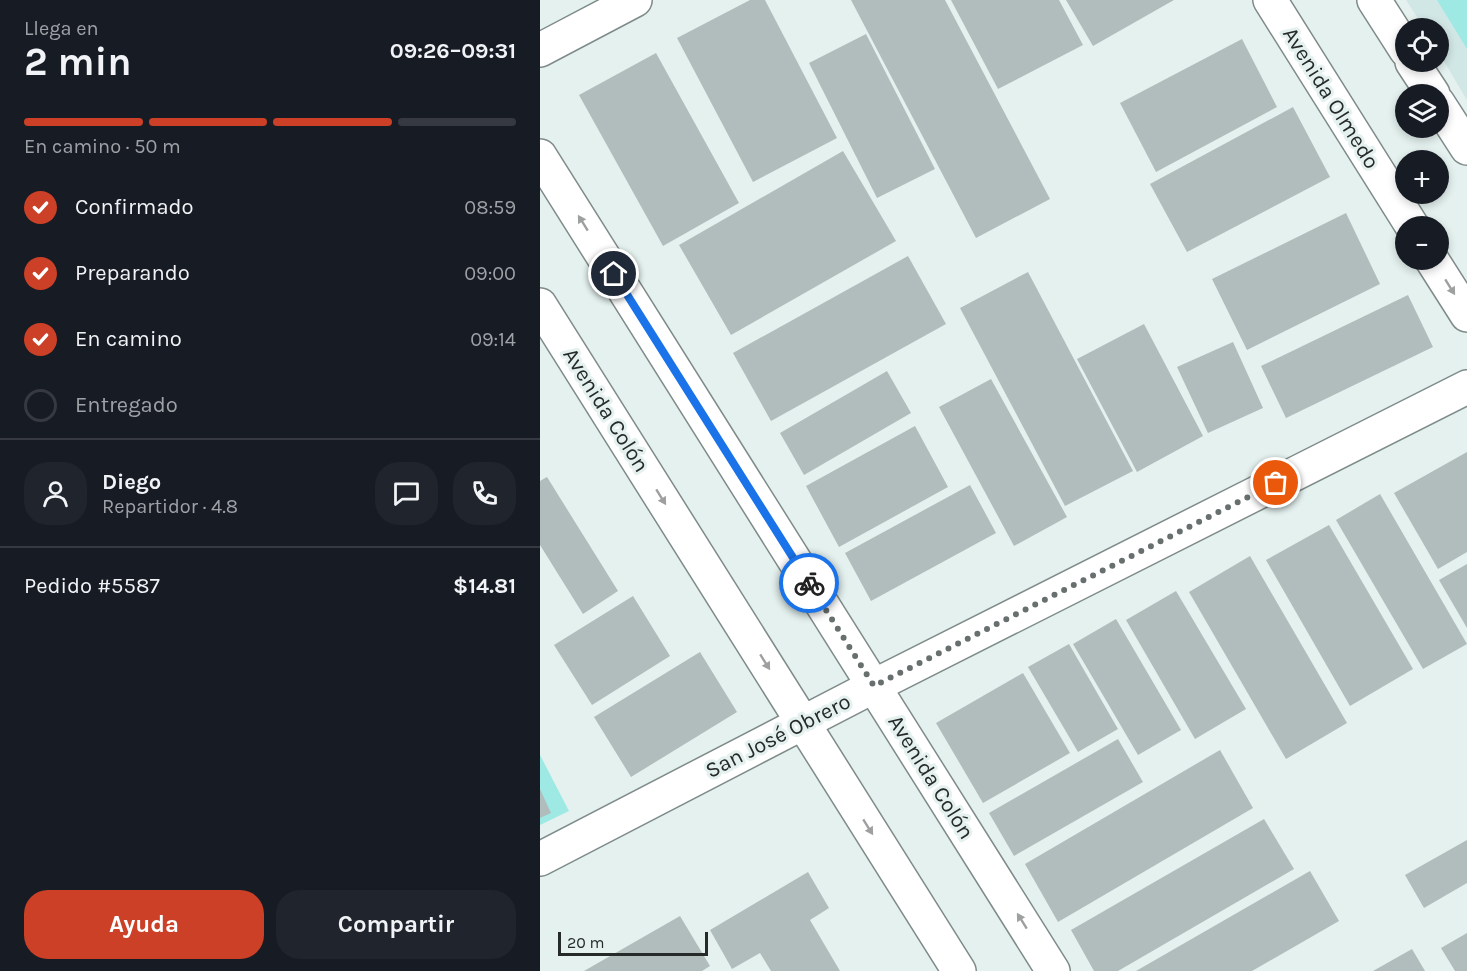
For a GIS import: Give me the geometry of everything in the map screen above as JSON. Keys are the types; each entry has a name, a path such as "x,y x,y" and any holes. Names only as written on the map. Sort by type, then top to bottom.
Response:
{"street":[{"path":"540,50 635,0"},
{"name":"Avenida Olmedo","path":"1270,0 1406,216"},
{"path":"1374,0 1395,33"},
{"path":"1449,120 1467,148"},
{"name":"Avenida Colón","path":"540,156 1053,971"},
{"path":"1438,270 1467,315"},
{"name":"Avenida Colón","path":"540,305 959,971"},
{"name":"San José Obrero","path":"540,859 874,686 1467,387"}],"shaded area":[{"path":"1406,0 1467,0 1467,100 1449,70 1449,18 1418,18"},
{"path":"1437,0 1467,0 1467,49 1449,18"},
{"path":"540,755 569,811 540,825"}],"building":[{"path":"750,0 765,0 837,138 753,182 677,38"},
{"path":"851,0 945,0 1050,199 976,238"},
{"path":"951,0 1059,0 1083,45 998,89"},
{"path":"1066,0 1174,0 1093,46"},
{"path":"866,34 935,169 877,198 809,63"},
{"path":"1242,39 1277,107 1156,172 1120,103"},
{"path":"656,53 739,203 663,246 579,95"},
{"path":"1293,107 1330,177 1187,252 1150,184"},
{"path":"843,151 896,241 731,335 679,245"},
{"path":"1346,213 1380,284 1247,350 1212,279"},
{"path":"908,256 946,324 771,421 733,353"},
{"path":"1028,272 1133,471 1065,506 960,308"},
{"path":"1408,295 1433,347 1286,418 1261,366"},
{"path":"1144,324 1203,436 1137,472 1077,359"},
{"path":"1233,342 1263,408 1208,433 1177,367"},
{"path":"887,371 911,413 804,475 780,433"},
{"path":"991,379 1067,517 1014,546 939,407"},
{"path":"915,426 948,487 839,547 806,486"},
{"path":"1467,452 1467,552 1438,569 1394,493"},
{"path":"547,477 618,591 583,614 540,545 540,481"},
{"path":"970,485 996,533 871,601 845,553"},
{"path":"1380,494 1467,644 1423,669 1336,520"},
{"path":"1329,525 1413,669 1350,706 1266,560"},
{"path":"1250,556 1347,723 1286,759 1189,592"},
{"path":"1467,564 1467,628 1439,580"},
{"path":"1176,591 1246,709 1195,739 1126,620"},
{"path":"633,596 670,656 592,705 554,645"},
{"path":"1116,619 1181,730 1138,755 1073,644"},
{"path":"1069,644 1118,729 1078,752 1028,667"},
{"path":"700,652 737,712 631,777 594,717"},
{"path":"1023,673 1070,753 983,803 936,723"},
{"path":"1118,739 1143,782 1014,856 989,813"},
{"path":"1220,750 1253,808 1058,922 1025,864"},
{"path":"540,789 551,813 540,818"},
{"path":"1264,819 1294,869 1118,971 1094,971 1071,930"},
{"path":"1467,840 1467,883 1424,908 1405,875"},
{"path":"1310,871 1339,921 1252,971 1136,971"},
{"path":"808,872 829,908 810,920 840,971 771,971 760,953 732,969 710,930"},
{"path":"680,916 710,966 702,971 584,971"},
{"path":"1467,933 1467,971 1455,971 1441,948"},
{"path":"1412,949 1425,971 1373,971"}],"way so far":[{"path":"809,583 874,686 1276,483"}],"route":[{"path":"614,274 809,583"}]}
